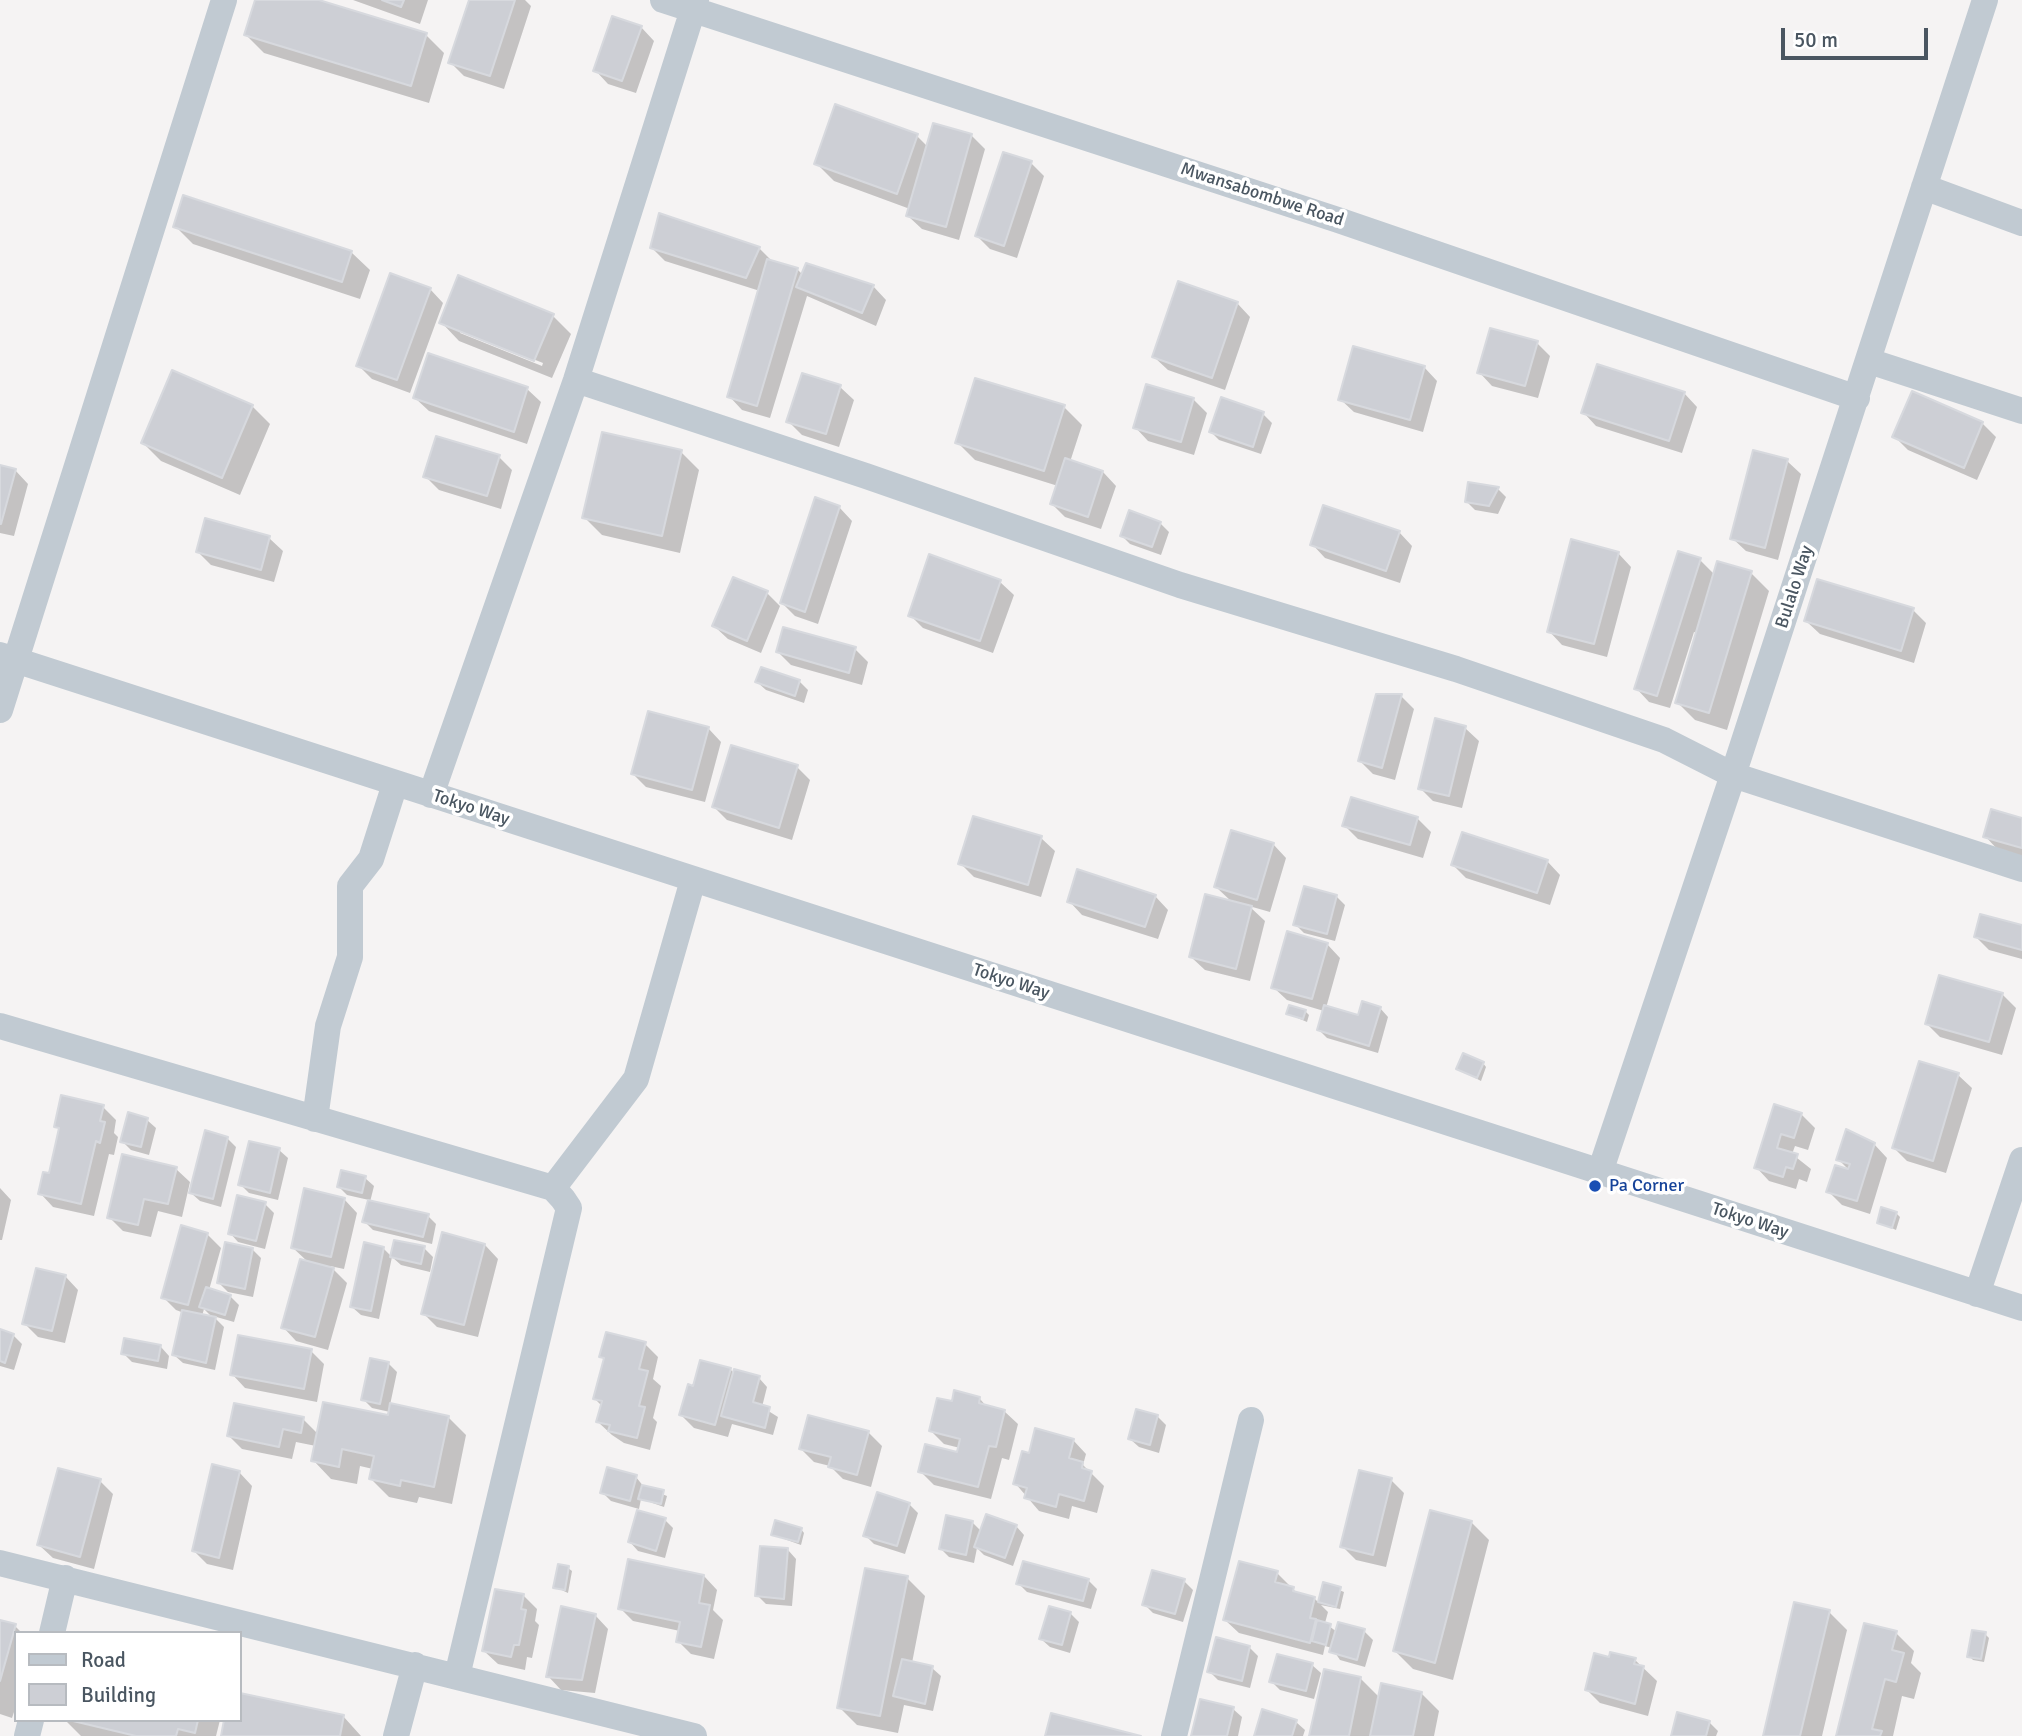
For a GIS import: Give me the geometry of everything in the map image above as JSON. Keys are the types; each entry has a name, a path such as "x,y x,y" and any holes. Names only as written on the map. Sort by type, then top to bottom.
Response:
{"street":[{"path":"0,710 8,657 225,0"},
{"name":"Mwansabombwe Road","path":"663,0 695,5 1338,220 1857,398"},
{"name":"Bulalo Way","path":"1600,1172 1857,398 1985,0"},
{"path":"431,795 576,380 695,5"},
{"path":"1924,187 2022,223"},
{"path":"1869,360 2022,411"},
{"path":"576,380 866,476 1180,585 1456,669 1664,740 1733,775 2022,869"},
{"name":"Tokyo Way","path":"8,657 2022,1308"},
{"path":"315,1119 328,1026 350,957 351,886 371,859 395,783"},
{"path":"553,1188 636,1079 693,880"},
{"path":"0,1026 553,1188 569,1209 457,1676"},
{"path":"1978,1294 2022,1160"},
{"path":"1174,1736 1251,1420"},
{"path":"0,1563 694,1736"},
{"path":"52,1631 65,1578"},
{"path":"396,1736 415,1665"}],"building":[{"path":"255,0 319,0 427,33 411,86 244,35"},
{"path":"382,0 404,0 401,7"},
{"path":"469,0 515,0 490,76 448,63"},
{"path":"612,16 642,26 622,81 593,71"},
{"path":"835,104 918,134 897,194 814,164"},
{"path":"933,123 972,134 946,227 906,216"},
{"path":"1003,152 1032,161 1004,246 975,236"},
{"path":"183,195 352,251 342,282 173,227"},
{"path":"659,213 760,247 746,278 650,248"},
{"path":"767,259 798,268 757,406 727,397"},
{"path":"806,263 874,285 862,313 796,287"},
{"path":"390,273 431,288 397,380 356,366"},
{"path":"458,275 554,314 534,361 439,323"},
{"path":"1178,281 1238,302 1212,378 1152,357"},
{"path":"1490,328 1538,341 1525,386 1477,373"},
{"path":"1353,346 1425,366 1410,420 1338,400"},
{"path":"428,353 528,387 514,432 413,398"},
{"path":"1597,364 1685,392 1669,441 1581,413"},
{"path":"172,370 253,405 222,478 141,443"},
{"path":"802,373 841,385 826,434 786,422"},
{"path":"975,378 1065,405 1044,471 955,443"},
{"path":"1146,384 1194,398 1181,442 1133,428"},
{"path":"1912,391 1983,422 1964,468 1892,437"},
{"path":"1221,397 1264,412 1253,447 1209,432"},
{"path":"602,432 682,450 662,536 582,518"},
{"path":"436,436 500,455 487,496 423,477"},
{"path":"1753,450 1788,459 1765,548 1730,539"},
{"path":"1065,458 1103,471 1088,517 1050,504"},
{"path":"0,465 16,469 1,524 0,524"},
{"path":"1468,482 1499,487 1489,506 1465,502"},
{"path":"815,497 840,506 805,612 780,603"},
{"path":"1323,505 1400,531 1386,571 1310,545"},
{"path":"1129,510 1161,522 1152,547 1120,536"},
{"path":"205,518 270,536 261,570 196,552"},
{"path":"1571,539 1619,552 1594,644 1547,632"},
{"path":"1678,551 1701,558 1657,696 1634,689"},
{"path":"929,554 1001,580 980,641 908,616"},
{"path":"1717,561 1752,571 1709,713 1675,703"},
{"path":"733,577 768,591 747,641 712,626"},
{"path":"1817,579 1914,608 1901,651 1804,621"},
{"path":"783,627 856,647 849,673 776,652"},
{"path":"761,667 800,680 795,696 755,682"},
{"path":"1376,694 1402,694 1382,768 1358,761"},
{"path":"648,711 709,727 692,790 631,774"},
{"path":"1435,718 1466,726 1449,796 1418,789"},
{"path":"731,745 798,765 779,828 712,807"},
{"path":"1351,797 1418,817 1410,845 1342,826"},
{"path":"1991,809 2022,818 2022,848 1983,837"},
{"path":"973,816 1042,836 1028,885 958,864"},
{"path":"1231,830 1274,843 1257,900 1214,887"},
{"path":"1462,832 1548,860 1537,893 1451,865"},
{"path":"1077,869 1156,895 1145,927 1067,902"},
{"path":"1304,886 1337,895 1327,934 1293,925"},
{"path":"1205,894 1252,906 1236,969 1189,957"},
{"path":"1980,914 2022,925 2022,950 1974,937"},
{"path":"1287,931 1328,943 1312,999 1271,988"},
{"path":"1939,975 2003,993 1989,1042 1925,1024"},
{"path":"1362,1001 1381,1007 1369,1046 1317,1030 1324,1005 1358,1015"},
{"path":"1289,1005 1306,1010 1303,1019 1286,1014"},
{"path":"1463,1053 1484,1062 1477,1078 1456,1069"},
{"path":"1919,1061 1959,1073 1933,1161 1892,1148"},
{"path":"61,1095 104,1105 100,1121 105,1122 100,1143 96,1141 81,1204 38,1194 43,1172 49,1173 59,1128 54,1127"},
{"path":"1774,1104 1802,1113 1794,1138 1781,1134 1777,1148 1798,1154 1793,1169 1786,1167 1783,1177 1754,1168"},
{"path":"128,1112 148,1118 141,1147 120,1142"},
{"path":"1846,1129 1875,1143 1857,1201 1826,1192 1835,1165 1848,1169 1850,1164 1836,1160"},
{"path":"205,1130 228,1137 213,1199 189,1193"},
{"path":"249,1141 280,1148 270,1193 238,1185"},
{"path":"122,1154 177,1167 168,1204 144,1199 138,1225 107,1218"},
{"path":"341,1170 366,1176 362,1193 337,1187"},
{"path":"304,1188 345,1198 331,1257 291,1248"},
{"path":"237,1195 266,1202 256,1241 228,1234"},
{"path":"368,1200 429,1214 423,1237 362,1222"},
{"path":"1881,1207 1897,1212 1892,1228 1877,1223"},
{"path":"181,1225 208,1233 188,1305 161,1298"},
{"path":"442,1232 485,1244 464,1325 421,1314"},
{"path":"394,1240 425,1246 421,1264 390,1257"},
{"path":"225,1242 253,1248 245,1289 217,1283"},
{"path":"364,1242 384,1247 371,1311 350,1307"},
{"path":"300,1259 334,1268 315,1337 281,1328"},
{"path":"36,1268 66,1275 52,1331 22,1324"},
{"path":"206,1287 231,1295 225,1315 199,1307"},
{"path":"182,1310 216,1317 206,1363 172,1355"},
{"path":"0,1329 14,1334 5,1363 0,1361"},
{"path":"606,1332 646,1342 639,1369 648,1371 639,1406 645,1407 637,1438 608,1431 610,1425 596,1422 602,1401 593,1399 604,1358 599,1357"},
{"path":"238,1335 312,1349 304,1389 230,1375"},
{"path":"124,1338 161,1345 158,1361 121,1354"},
{"path":"370,1358 389,1362 380,1404 361,1400"},
{"path":"700,1360 731,1368 715,1425 679,1415 688,1384 693,1386"},
{"path":"734,1369 760,1376 753,1402 770,1407 765,1428 721,1416"},
{"path":"954,1390 980,1397 979,1403 1005,1410 996,1447 989,1446 978,1487 918,1472 925,1444 957,1452 960,1439 929,1431 937,1398 952,1401"},
{"path":"323,1402 388,1415 390,1403 449,1416 434,1487 401,1480 400,1486 369,1479 374,1456 342,1449 339,1467 311,1461"},
{"path":"234,1403 304,1417 301,1433 283,1429 279,1447 227,1436"},
{"path":"1136,1409 1158,1415 1150,1445 1128,1439"},
{"path":"808,1415 869,1431 857,1475 828,1467 831,1457 799,1449"},
{"path":"1035,1428 1074,1439 1069,1458 1083,1462 1082,1468 1092,1471 1084,1501 1059,1494 1056,1507 1024,1498 1027,1488 1013,1484 1022,1451 1029,1453"},
{"path":"212,1464 240,1471 219,1558 192,1551"},
{"path":"607,1467 637,1475 630,1501 600,1493"},
{"path":"58,1468 101,1479 80,1557 37,1545"},
{"path":"1359,1470 1392,1478 1373,1555 1340,1547"},
{"path":"642,1485 664,1490 661,1504 638,1499"},
{"path":"877,1492 910,1503 897,1546 863,1536"},
{"path":"637,1510 666,1518 656,1551 628,1542"},
{"path":"1430,1510 1472,1521 1435,1663 1393,1651"},
{"path":"986,1514 1017,1525 1005,1558 974,1547"},
{"path":"946,1515 973,1521 966,1555 939,1549"},
{"path":"775,1520 802,1528 798,1542 771,1535"},
{"path":"760,1546 788,1548 784,1599 755,1596"},
{"path":"628,1559 704,1575 699,1603 710,1605 701,1647 676,1642 680,1622 618,1609"},
{"path":"1023,1561 1089,1579 1083,1601 1016,1584"},
{"path":"1239,1561 1278,1571 1275,1582 1294,1587 1293,1591 1315,1597 1310,1618 1316,1619 1310,1643 1223,1620"},
{"path":"558,1564 569,1566 565,1590 553,1588"},
{"path":"865,1568 908,1576 880,1716 837,1708"},
{"path":"1152,1570 1185,1579 1175,1614 1142,1605"},
{"path":"1323,1582 1341,1587 1336,1607 1318,1602"},
{"path":"495,1589 524,1594 521,1609 526,1610 519,1645 514,1645 511,1657 482,1651"},
{"path":"1794,1602 1830,1610 1800,1736 1763,1736"},
{"path":"561,1606 596,1614 582,1680 546,1677"},
{"path":"1049,1606 1071,1612 1062,1645 1039,1639"},
{"path":"0,1620 16,1624 0,1681"},
{"path":"1317,1620 1331,1624 1326,1645 1312,1641"},
{"path":"1338,1622 1365,1629 1357,1660 1329,1652"},
{"path":"1864,1623 1897,1631 1892,1650 1904,1653 1896,1682 1885,1679 1872,1729 1882,1731 1880,1736 1836,1736"},
{"path":"1972,1630 1986,1632 1981,1659 1967,1657"},
{"path":"1216,1637 1250,1646 1242,1681 1207,1672"},
{"path":"1610,1652 1636,1658 1634,1664 1644,1666 1635,1704 1585,1690 1594,1653 1609,1657"},
{"path":"1277,1654 1313,1663 1306,1691 1269,1682"},
{"path":"902,1659 933,1666 925,1704 893,1696"},
{"path":"1324,1669 1361,1677 1349,1736 1309,1736"},
{"path":"1381,1683 1422,1692 1413,1736 1370,1736"},
{"path":"242,1693 344,1715 340,1736 221,1736 224,1722 242,1722"},
{"path":"1200,1699 1234,1707 1227,1736 1191,1736"},
{"path":"1262,1709 1297,1720 1292,1736 1254,1736"},
{"path":"1677,1712 1710,1721 1706,1736 1671,1736"},
{"path":"1051,1713 1141,1736 1045,1736"},
{"path":"77,1722 198,1722 195,1733 178,1729 176,1736 136,1736"}],"place":[{"name":"Pa Corner","path":"1595,1186"}]}
